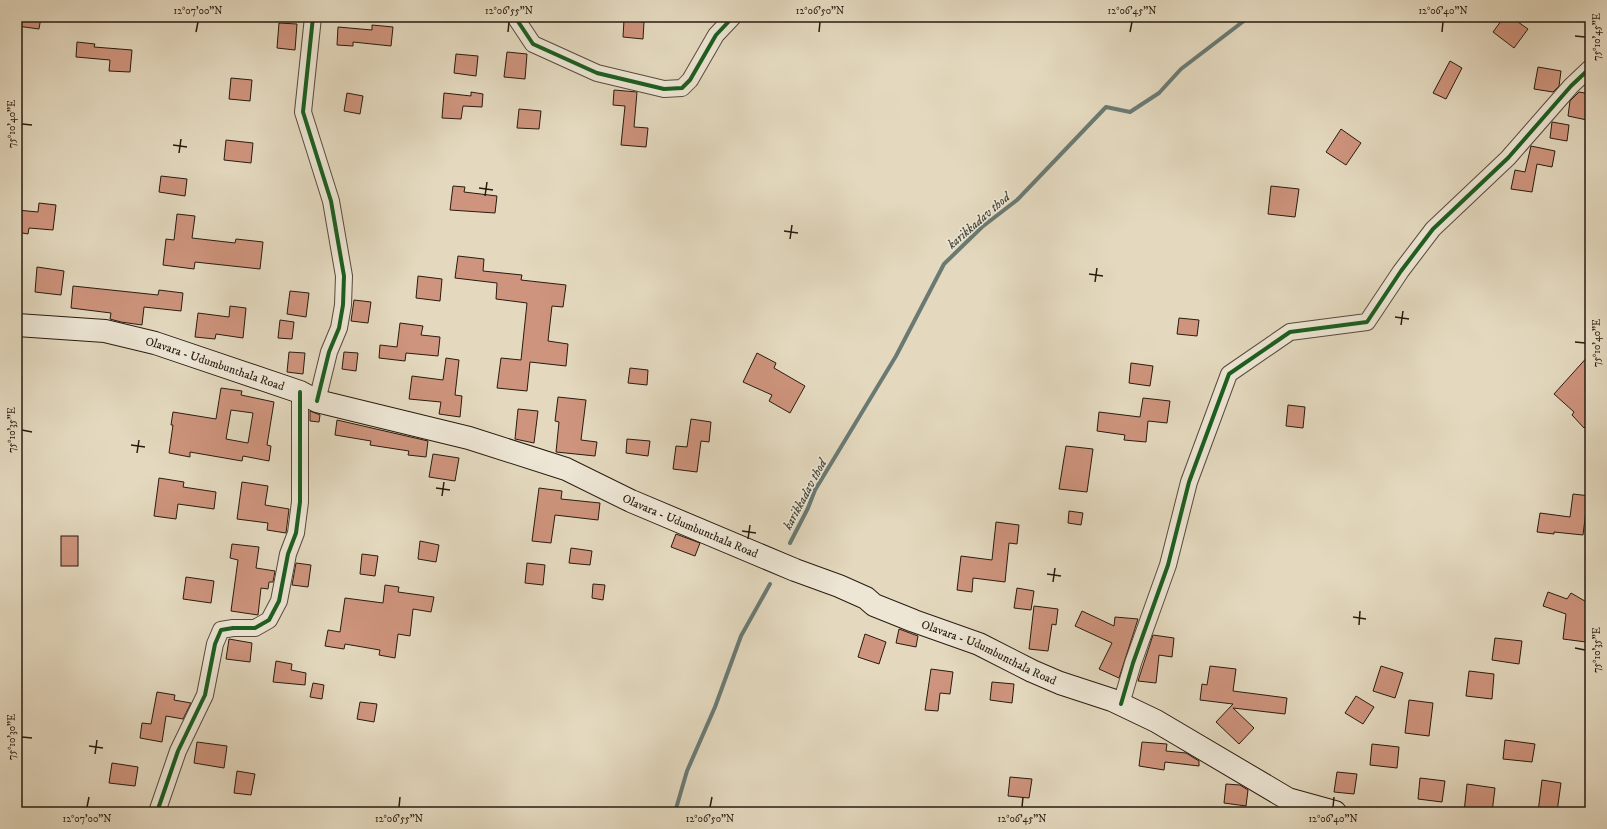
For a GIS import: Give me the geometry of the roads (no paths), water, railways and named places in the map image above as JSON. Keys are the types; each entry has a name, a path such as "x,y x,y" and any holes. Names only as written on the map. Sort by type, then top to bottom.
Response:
{"main road":[{"name":"Olavara - Udumbunthala Road","path":"17,325 105,331 155,342 309,397 469,438 566,469 631,501 795,570 839,586 887,610 979,644 1032,671 1121,704 1156,720 1288,799 1335,812"}],"street":[{"path":"157,812 178,751 205,695 215,644 221,630 233,628 255,628 269,620 279,601 288,554 296,533 309,397 339,328 343,305 344,276 331,201 303,112 313,17"},
{"path":"515,17 533,44 597,73 664,89 682,88 686,84 716,35 733,17"},
{"path":"1121,704 1133,663 1168,565 1189,482 1229,374 1290,332 1367,322 1401,271 1433,229 1508,158 1571,86 1590,68"}],"waterway":[{"name":"karikkadav thod","path":"790,543 808,508 815,490 896,356 944,264 982,227 1017,200 1106,107 1130,112 1159,93 1181,69 1249,17"},
{"name":"karikkadav thod","path":"675,812 687,771 715,707 741,636 770,584"}]}
